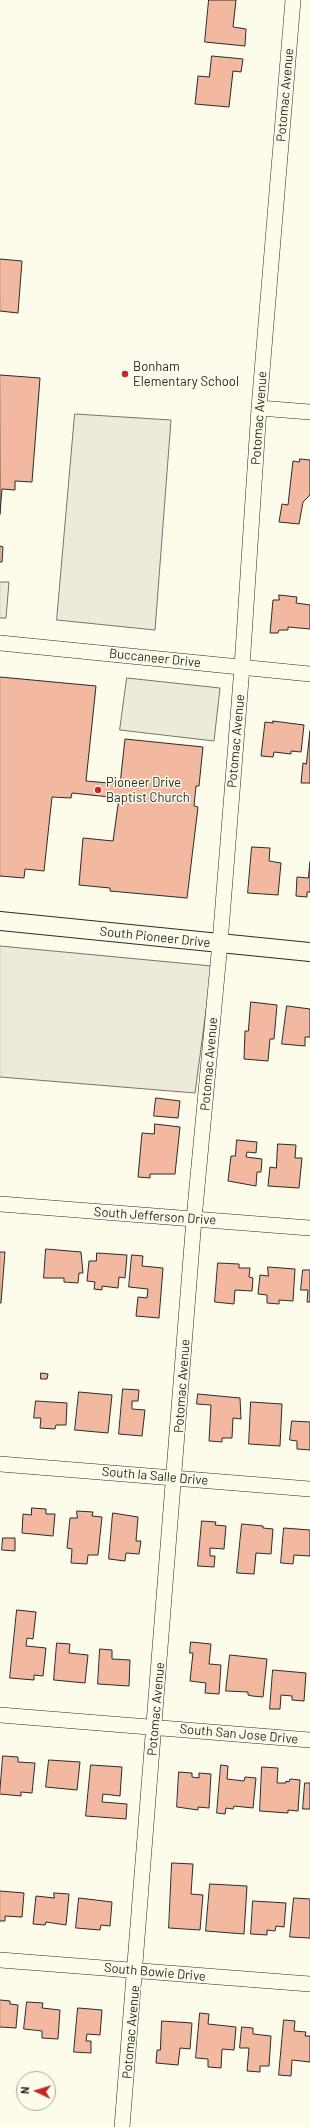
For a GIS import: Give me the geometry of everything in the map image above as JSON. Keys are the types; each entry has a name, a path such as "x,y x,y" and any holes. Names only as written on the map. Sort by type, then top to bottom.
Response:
{"street":[{"name":"Potomac Avenue","path":"122,2127 136,1971 194,1219 220,943 242,667 259,408 292,0"},
{"path":"259,408 310,412"},
{"name":"Buccaneer Drive","path":"0,643 310,674"},
{"name":"South Pioneer Drive","path":"0,921 310,952"},
{"name":"South Jefferson Drive","path":"0,1204 310,1228"},
{"name":"South la Salle Drive","path":"0,1464 310,1489"},
{"name":"South San Jose Drive","path":"0,1715 310,1740"},
{"name":"South Bowie Drive","path":"0,1960 310,1984"}],"shaded area":[{"path":"75,414 171,420 155,630 57,620"},
{"path":"0,582 9,582 6,618 0,618"},
{"path":"127,678 220,688 214,741 120,730"},
{"path":"0,946 212,966 195,1093 0,1077"}],"building":[{"path":"209,0 236,0 233,27 246,29 245,46 205,42"},
{"path":"212,56 243,59 241,72 233,71 229,107 195,104 198,76 209,77"},
{"path":"0,259 22,261 18,313 0,311"},
{"path":"0,375 40,378 32,482 15,481 15,490 2,489 0,514"},
{"path":"300,459 310,460 310,495 303,502 299,524 279,522 282,504 288,505 293,461 299,462"},
{"path":"0,546 3,547 2,562 0,562"},
{"path":"279,595 297,597 296,603 310,605 310,629 288,627 288,630 279,630 278,633 270,633 273,600 279,600"},
{"name":"Pioneer Drive Baptist Church","path":"0,677 96,686 86,781 120,784 125,739 203,747 199,786 196,786 194,806 198,807 187,898 110,891 110,888 79,885 83,838 113,841 119,798 72,793 71,798 52,797 44,871 25,869 24,878 0,876"},
{"path":"273,721 304,725 301,752 291,751 291,754 274,752 273,757 261,756 265,722 273,723"},
{"path":"310,731 310,783 301,783 303,763 306,764"},
{"path":"252,847 270,848 269,861 281,863 278,895 248,893"},
{"path":"310,862 310,892 307,892 307,897 296,896 297,877 308,878"},
{"path":"251,1002 277,1005 274,1039 270,1039 268,1061 244,1059 245,1031 248,1031"},
{"path":"287,1006 310,1009 310,1037 305,1037 305,1046 282,1044"},
{"path":"156,1098 180,1101 178,1118 154,1116"},
{"path":"155,1124 180,1127 175,1174 150,1174 150,1178 138,1177 142,1133 154,1134"},
{"path":"237,1140 257,1142 256,1153 247,1152 246,1157 262,1159 261,1172 257,1172 256,1186 228,1181 231,1156 235,1156"},
{"path":"278,1144 296,1145 295,1158 302,1158 299,1188 268,1186 270,1167 276,1168"},
{"path":"46,1249 81,1252 83,1273 79,1273 78,1283 64,1282 64,1278 44,1278"},
{"path":"0,1252 5,1252 1,1303 0,1303"},
{"path":"97,1253 127,1255 125,1278 119,1277 118,1288 102,1286 102,1290 94,1289 95,1282 87,1281 89,1261 96,1261"},
{"path":"132,1255 143,1256 142,1266 163,1268 159,1318 136,1316 138,1297 147,1298 148,1289 129,1287"},
{"path":"218,1263 239,1264 239,1268 250,1268 249,1277 253,1278 252,1291 235,1290 234,1304 215,1302"},
{"path":"268,1267 295,1269 293,1301 279,1300 279,1304 267,1303 267,1295 258,1294 260,1275 268,1276"},
{"path":"303,1270 310,1270 310,1302 307,1302 308,1290 301,1290"},
{"path":"41,1373 48,1374 47,1379 41,1379"},
{"path":"123,1389 139,1390 138,1401 132,1401 132,1409 145,1410 142,1436 119,1434"},
{"path":"79,1392 112,1395 108,1433 75,1430"},
{"path":"198,1394 240,1398 241,1419 233,1418 232,1438 222,1438 222,1442 209,1441 211,1405 197,1404"},
{"path":"36,1401 67,1403 66,1425 56,1425 55,1429 40,1428 41,1418 34,1418"},
{"path":"251,1402 282,1404 280,1446 249,1444"},
{"path":"292,1421 310,1422 310,1450 297,1449 297,1441 290,1440"},
{"path":"32,1508 46,1509 46,1514 55,1514 53,1536 22,1533 23,1514 31,1515"},
{"path":"77,1511 93,1512 92,1516 102,1517 98,1555 88,1555 87,1564 71,1563 72,1549 67,1548 70,1518 77,1518"},
{"path":"113,1513 138,1517 136,1541 141,1541 139,1554 126,1553 125,1561 109,1559"},
{"path":"202,1521 216,1522 215,1525 226,1526 224,1549 210,1548 210,1556 215,1556 214,1567 198,1566"},
{"path":"242,1524 263,1526 263,1528 273,1529 271,1554 256,1553 254,1574 237,1573"},
{"path":"284,1528 310,1530 310,1556 294,1555 293,1564 281,1563"},
{"path":"3,1538 15,1538 15,1551 2,1550"},
{"path":"17,1610 36,1612 33,1639 27,1638 26,1646 46,1648 43,1676 34,1675 34,1680 10,1678"},
{"path":"191,1642 211,1644 209,1664 221,1665 219,1694 205,1693 206,1683 190,1681 193,1653 190,1653"},
{"path":"57,1643 70,1644 69,1653 88,1655 85,1683 54,1680"},
{"path":"100,1649 112,1650 112,1659 130,1660 129,1686 98,1684"},
{"path":"230,1655 267,1659 263,1697 248,1695 248,1692 226,1691"},
{"path":"273,1670 306,1673 304,1701 292,1700 292,1696 281,1695 280,1709 270,1709"},
{"path":"3,1756 18,1757 18,1762 35,1763 32,1793 21,1792 21,1796 0,1794"},
{"path":"49,1760 80,1762 77,1790 46,1787"},
{"path":"91,1765 122,1767 120,1796 103,1794 102,1802 127,1804 126,1819 86,1816"},
{"path":"221,1765 228,1766 227,1779 244,1781 245,1777 256,1778 253,1808 234,1806 233,1809 226,1808 225,1814 217,1813"},
{"path":"262,1767 278,1768 277,1783 286,1783 286,1781 289,1782 290,1779 300,1780 298,1811 288,1810 288,1813 260,1811"},
{"path":"179,1772 192,1773 192,1777 199,1778 199,1773 211,1774 209,1808 198,1807 198,1810 177,1807"},
{"path":"305,1783 310,1783 310,1809 303,1809"},
{"path":"172,1863 193,1864 191,1894 203,1895 200,1930 169,1928"},
{"path":"210,1884 247,1886 244,1934 206,1931"},
{"path":"0,1891 24,1893 22,1917 5,1916 5,1921 0,1921"},
{"path":"54,1893 69,1894 66,1925 46,1922 45,1925 33,1924 36,1896 54,1898"},
{"path":"79,1898 112,1902 110,1926 101,1925 100,1930 76,1928"},
{"path":"294,1898 310,1899 310,1938 290,1937"},
{"path":"253,1901 286,1903 284,1927 276,1926 275,1931 267,1930 267,1935 251,1934"},
{"path":"0,2000 10,2001 10,2004 18,2005 16,2028 0,2027"},
{"path":"27,2002 43,2003 42,2008 60,2010 58,2039 42,2038 42,2031 24,2029"},
{"path":"78,2008 102,2010 100,2035 87,2034 86,2041 91,2041 91,2053 74,2052"},
{"path":"200,2013 209,2014 208,2024 236,2027 234,2050 222,2049 221,2068 208,2067 208,2059 196,2058"},
{"path":"284,2020 295,2021 294,2031 306,2032 305,2036 310,2036 310,2062 292,2060 291,2076 279,2075"},
{"path":"162,2021 192,2023 190,2049 180,2048 178,2065 156,2063 157,2050 160,2050"},
{"path":"242,2027 253,2028 253,2034 271,2036 269,2066 260,2066 260,2072 247,2071 249,2048 240,2048"}],"place":[{"name":"Bonham Elementary School","path":"125,374"},
{"name":"Pioneer Drive Baptist Church","path":"98,790"}]}
